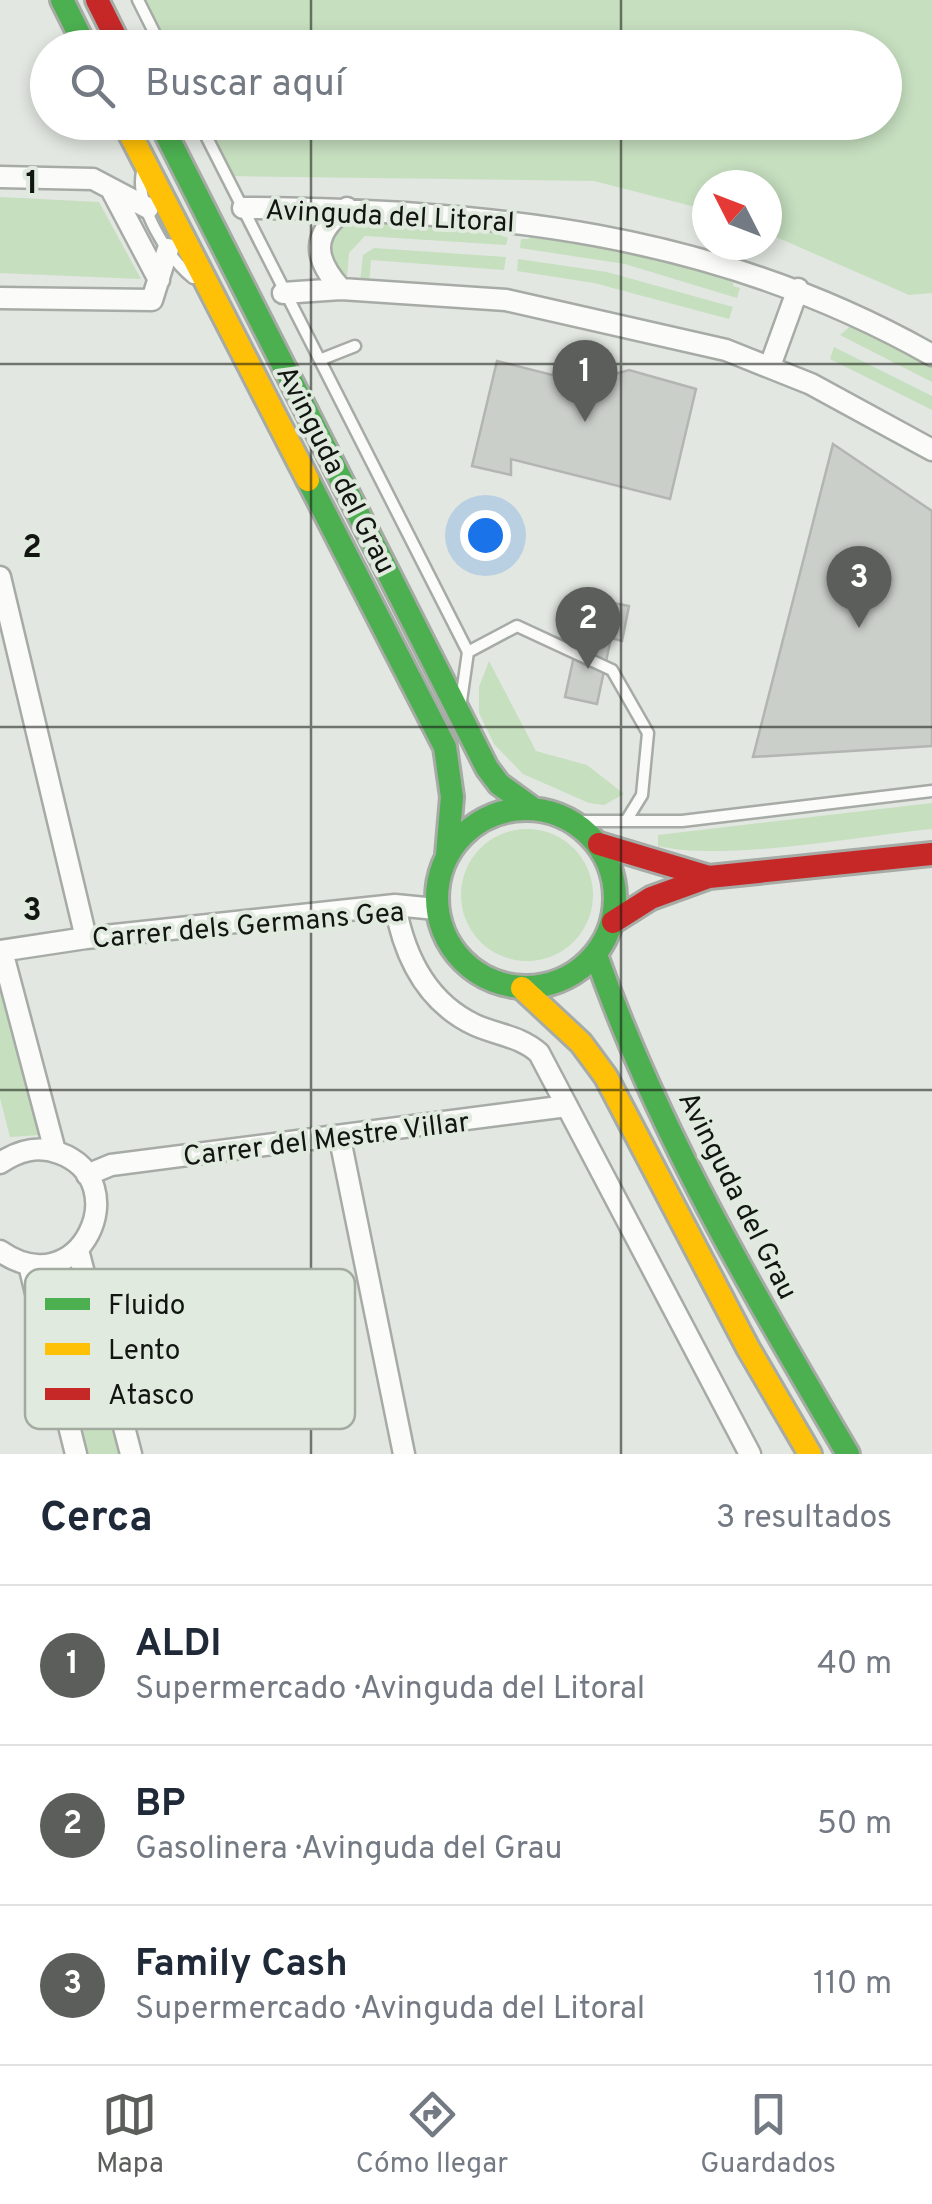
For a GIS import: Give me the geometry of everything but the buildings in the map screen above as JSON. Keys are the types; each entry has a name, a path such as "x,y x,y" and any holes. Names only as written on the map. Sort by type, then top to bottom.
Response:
{"main road":[{"path":"62,0 77,30"},
{"path":"97,0 112,30"},
{"name":"Avinguda del Grau","path":"133,140 445,746 452,797 447,856"},
{"name":"Avinguda del Grau","path":"169,140 458,712 499,784 532,808"},
{"path":"532,808 573,821 599,844 612,872 616,897 612,922 596,955 575,974 550,985 522,988 497,984 456,955 443,933 436,909 438,881 447,856 462,835 507,810 532,808"},
{"path":"599,844 709,877"},
{"path":"612,922 651,898 709,877 932,854"},
{"name":"Avinguda del Grau","path":"596,955 625,1039 762,1308 848,1454"},
{"path":"522,988 581,1042 606,1076 748,1348 810,1454"}],"street":[{"path":"0,177 93,179 148,208"},
{"path":"111,189 159,280"},
{"name":"Avinguda del Litoral","path":"243,208 400,210 568,228 678,250 798,289 932,355"},
{"path":"342,289 324,270 321,237 332,220 347,208"},
{"path":"0,298 152,300 168,249"},
{"path":"284,293 342,289 506,300 726,350 873,414 932,450"},
{"path":"770,366 798,289"},
{"path":"0,577 10,659 86,938"},
{"path":"395,906 405,950 432,992 474,1024 515,1038 539,1052 750,1454"},
{"name":"Carrer dels Germans Gea","path":"1,951 86,938 395,906 436,909"},
{"path":"1,951 55,1151"},
{"name":"Carrer del Mestre Villar","path":"87,1175 110,1165 340,1139 567,1106"},
{"path":"340,1139 404,1454"},
{"path":"0,1163 26,1150 55,1151 87,1175 97,1206 95,1222 78,1250 55,1263 29,1265 0,1251"},
{"path":"78,1250 83,1269"},
{"path":"29,1265 30,1269"},
{"path":"70,1429 76,1454"},
{"path":"125,1429 131,1454"}],"lane":[{"path":"138,0 153,30"},
{"path":"209,140 468,652 458,712"},
{"path":"144,162 138,188 175,264 211,292"},
{"path":"322,359 356,346"},
{"path":"468,652 517,626 612,670 648,733 642,795 626,821"},
{"path":"573,821 682,821 932,791"}],"green space":[{"path":"141,0 932,0 932,293 909,295 782,240 782,170 692,170 692,206 594,181 226,176 208,140 902,140 902,30 156,30"},
{"path":"0,197 99,202 141,279 0,273"},
{"path":"358,219 502,228 500,235 508,238 506,245 365,236 349,253 347,277 331,259 332,245 345,226"},
{"path":"532,230 600,241 734,278 733,286 740,288 737,298 625,264 520,248 521,239 529,239"},
{"path":"374,248 506,257 504,270 371,260 369,283 360,282 363,255"},
{"path":"518,259 607,272 733,307 729,319 594,283 517,271"},
{"path":"853,324 932,362 932,382 840,335"},
{"path":"834,347 932,396 932,410 830,359"},
{"path":"489,661 536,751 587,765 624,794 604,805 589,803 523,774 494,744 479,713 479,687"},
{"path":"932,803 932,829 755,849 686,850 658,846 658,835"},
{"path":"527,829 552,834 573,849 588,870 593,895 588,920 573,941 552,956 527,961 502,956 481,941 466,920 461,895 466,870 481,849 502,834"},
{"path":"4,990 40,1135 10,1137 0,1098 0,991"},
{"path":"81,1429 114,1429 120,1454 87,1454"}],"traffic: fast":[{"path":"62,0 77,30"},
{"path":"169,140 487,768 499,784 532,808"},
{"path":"308,480 445,747 452,797 447,855"},
{"path":"526,809 560,815 589,835 609,864 615,898 609,932 589,961 560,981 526,987 492,981 463,961 443,932 437,898 443,864 463,835 492,815 526,809"},
{"path":"596,955 620,1020 678,1148 743,1272 848,1454"}],"traffic: slow":[{"path":"133,140 308,480"},
{"path":"522,988 581,1043 606,1077 748,1348 810,1454"}],"traffic: jam":[{"path":"97,0 112,30"},
{"path":"599,844 709,877"},
{"path":"613,922 651,898 709,877 932,854"}],"place":[{"name":"ALDI","path":"585,422"},
{"name":"Family Cash","path":"859,628"},
{"name":"BP","path":"588,669"}]}
